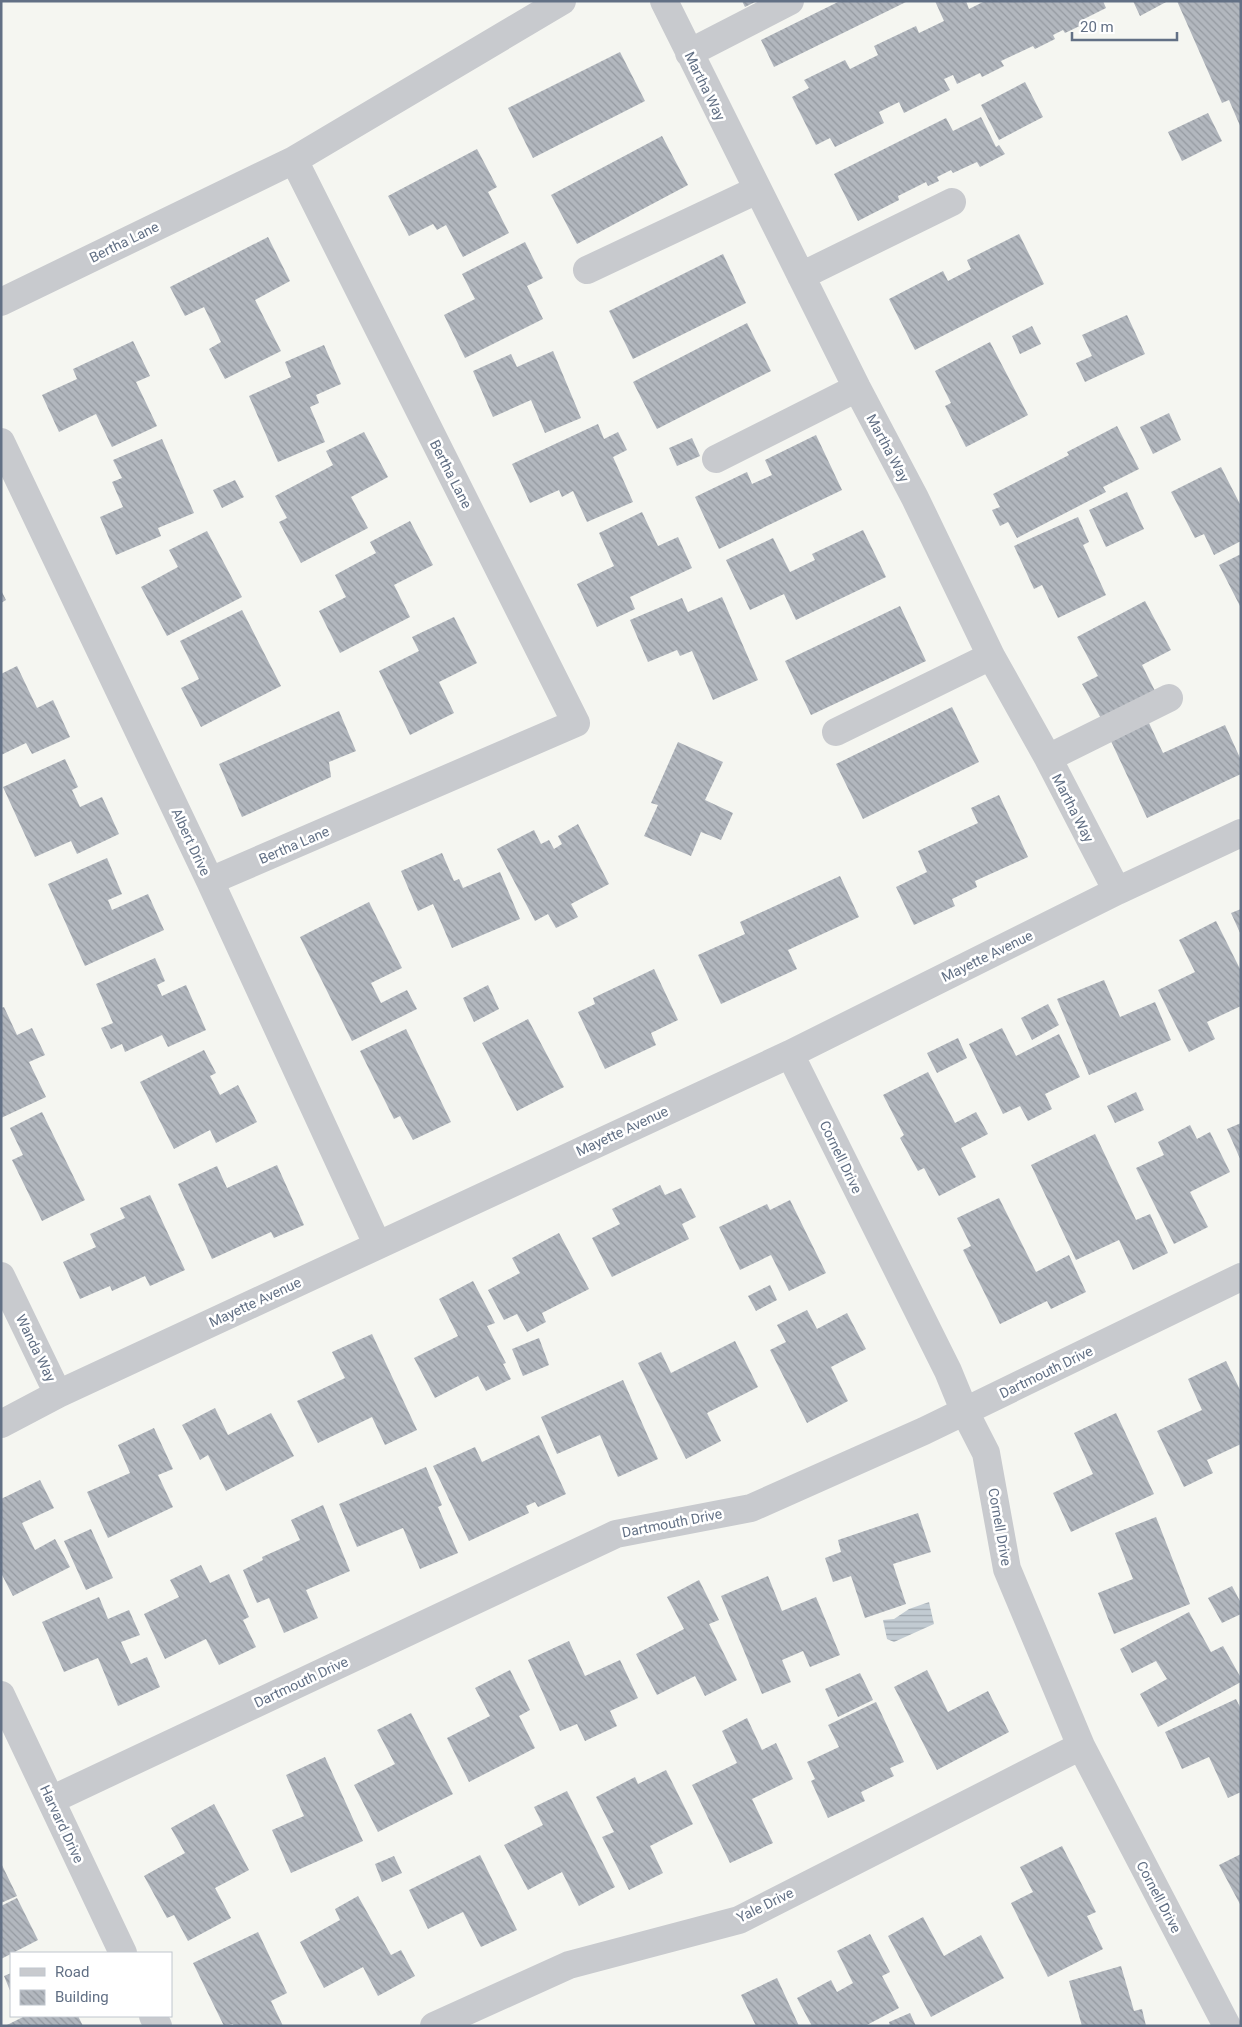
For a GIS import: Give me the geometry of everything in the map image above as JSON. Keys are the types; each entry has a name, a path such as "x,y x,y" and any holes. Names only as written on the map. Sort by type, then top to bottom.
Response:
{"street":[{"path":"294,160 562,1"},
{"name":"Martha Way","path":"664,1 856,388 915,498 991,656 1048,758 1117,891"},
{"path":"689,53 790,1"},
{"name":"Bertha Lane","path":"1,302 294,160 576,723 210,881"},
{"path":"587,270 757,190"},
{"path":"801,276 952,202"},
{"path":"716,459 856,388"},
{"name":"Albert Drive","path":"1,442 210,881 378,1244"},
{"path":"836,732 991,656"},
{"path":"1048,758 1169,698"},
{"name":"Mayette Avenue","path":"1,1424 58,1394 790,1054 1117,891 1241,833"},
{"name":"Cornell Drive","path":"790,1054 948,1371 964,1410 986,1453 1006,1569 1081,1746 1227,2026"},
{"name":"Wanda Way","path":"1,1276 58,1394"},
{"name":"Dartmouth Drive","path":"51,1800 616,1534 751,1508 924,1431 1241,1277"},
{"name":"Harvard Drive","path":"1,1695 124,1952"},
{"name":"Yale Drive","path":"434,2026 569,1964 739,1920 1081,1746"}],"shaded area":[{"path":"929,1602 934,1624 894,1642 887,1639 883,1620 894,1619 909,1609"}],"building":[{"path":"742,1 757,1 745,7"},
{"path":"840,1 908,1 774,67 761,40"},
{"path":"935,1 966,1 969,9 985,1 1103,1 1106,8 1084,19 1086,23 1065,33 1063,30 1053,35 1055,39 1035,49 1033,46 1001,61 1004,66 982,77 980,73 957,84 953,75 944,79 950,90 904,113 899,102 879,112 884,123 835,147 830,138 816,145 792,97 809,88 804,80 845,60 850,69 878,55 874,46 916,26 919,33 944,21"},
{"path":"1133,1 1168,1 1140,16"},
{"path":"1177,1 1241,1 1241,128 1229,100 1222,103"},
{"path":"620,52 645,101 533,158 508,108"},
{"path":"1025,82 1043,117 999,140 981,105"},
{"path":"1208,113 1222,141 1182,161 1168,132"},
{"path":"981,117 996,147 999,145 1005,154 980,167 977,162 953,173 951,170 937,177 939,181 928,186 926,182 898,196 899,200 858,221 834,174 946,118 953,131"},
{"path":"662,136 688,185 577,244 551,195"},
{"path":"477,149 497,187 488,192 509,233 463,257 446,225 437,230 433,224 409,236 388,196"},
{"path":"1019,234 1044,284 915,350 889,299 943,271 948,281 971,269 967,260"},
{"path":"268,237 290,281 255,300 281,351 225,379 209,349 221,342 204,307 185,316 170,287"},
{"path":"525,242 543,278 527,286 543,319 465,358 444,315 475,299 462,274"},
{"path":"723,254 746,303 633,359 609,311"},
{"path":"1127,315 1145,354 1085,382 1076,363 1092,356 1082,335"},
{"path":"747,323 771,371 657,429 633,382"},
{"path":"1032,326 1041,344 1020,354 1012,336"},
{"path":"133,341 150,376 136,382 157,426 112,447 96,414 59,432 42,395 77,379 73,369"},
{"path":"990,342 1028,415 966,447 945,406 951,403 935,371"},
{"path":"324,345 341,384 316,395 319,403 310,407 325,442 278,462 249,396 291,377 285,362"},
{"path":"553,351 581,418 545,433 531,400 493,417 473,371 511,354 517,367"},
{"path":"1169,413 1181,440 1153,454 1140,427"},
{"path":"598,424 604,439 618,432 627,450 613,457 633,502 587,522 573,491 562,497 559,490 530,503 512,464"},
{"path":"1117,426 1139,469 1103,487 1106,492 1017,538 1008,522 1000,526 992,510 1000,507 993,494 1069,455 1067,452"},
{"path":"364,432 388,477 351,497 368,528 301,563 279,522 287,518 275,496 333,465 326,451"},
{"path":"816,435 842,490 719,549 695,497 747,472 752,484 772,475 765,460"},
{"path":"692,438 700,456 677,466 669,448"},
{"path":"162,439 194,513 158,528 161,536 116,555 100,517 123,507 112,482 122,478 113,460"},
{"path":"1221,467 1241,506 1241,541 1214,555 1204,534 1195,538 1171,492"},
{"path":"235,480 244,497 222,508 213,490"},
{"path":"1127,492 1144,529 1106,547 1089,510"},
{"path":"642,512 658,546 678,537 692,568 630,597 635,609 597,627 577,584 614,566 599,533"},
{"path":"1078,517 1089,542 1083,545 1106,595 1058,618 1042,585 1034,589 1014,546"},
{"path":"410,521 433,565 394,585 410,617 340,653 319,611 346,597 335,575 376,553 370,542"},
{"path":"863,530 886,577 796,620 784,594 750,610 726,560 773,538 790,572 815,560 812,554"},
{"path":"207,531 242,597 167,636 141,587 178,567 169,550"},
{"path":"1241,554 1241,608 1219,565"},
{"path":"1,590 6,600 1,603"},
{"path":"722,597 758,680 713,700 692,651 680,656 677,650 648,662 630,620 682,598 688,612"},
{"path":"1145,601 1171,650 1142,665 1156,693 1102,720 1082,684 1098,676 1077,637"},
{"path":"900,606 926,661 811,715 785,661"},
{"path":"242,610 281,686 201,727 181,688 199,679 180,641"},
{"path":"454,617 477,663 439,682 454,713 410,735 379,671 419,651 412,637"},
{"path":"17,666 37,708 53,700 70,737 32,754 26,743 1,755 1,674"},
{"path":"952,707 979,762 863,819 836,764"},
{"path":"339,711 356,751 329,762 331,777 242,817 219,764"},
{"path":"1148,721 1163,753 1225,725 1241,760 1241,774 1147,818 1110,739"},
{"path":"678,742 723,762 705,800 733,813 721,840 701,832 691,856 644,836 658,805 651,803"},
{"path":"65,759 78,787 72,790 80,807 102,797 119,834 77,854 71,841 35,857 3,787"},
{"path":"999,795 1028,857 975,881 977,887 952,899 955,906 914,925 896,887 927,872 918,851 978,823 971,808"},
{"path":"578,824 609,884 571,904 578,917 556,928 548,914 535,921 497,849 534,830 541,844 549,840 554,849 562,844 558,836"},
{"path":"442,853 454,881 459,879 463,888 500,872 520,919 452,948 433,904 418,911 401,871"},
{"path":"107,858 122,894 108,900 112,910 148,894 164,930 85,966 48,884"},
{"path":"840,876 859,917 788,950 797,969 721,1004 698,955 745,934 740,922"},
{"path":"369,902 402,968 371,983 381,1003 407,990 417,1009 352,1041 300,937"},
{"path":"1241,909 1241,935 1231,913"},
{"path":"1216,921 1241,971 1241,1006 1207,1022 1215,1039 1189,1052 1158,990 1195,972 1179,940"},
{"path":"155,958 165,981 157,985 162,996 186,985 206,1030 168,1047 162,1035 125,1052 122,1044 111,1049 101,1028 113,1023 96,984"},
{"path":"654,969 678,1020 651,1033 656,1045 605,1069 578,1012 595,1004 593,998"},
{"path":"1104,980 1120,1017 1155,1002 1171,1040 1089,1075 1057,999"},
{"path":"488,985 499,1009 474,1022 463,998"},
{"path":"1048,1004 1059,1025 1032,1040 1021,1018"},
{"path":"4,1007 17,1035 32,1028 45,1055 29,1062 46,1097 1,1118 1,1008"},
{"path":"528,1019 564,1087 517,1111 482,1043"},
{"path":"1002,1028 1016,1056 1059,1034 1080,1077 1045,1094 1052,1109 1028,1121 1020,1106 1003,1114 969,1044"},
{"path":"406,1029 451,1122 413,1140 400,1116 394,1119 360,1051"},
{"path":"958,1038 967,1058 937,1073 927,1053"},
{"path":"204,1050 216,1073 210,1076 220,1095 238,1085 257,1122 216,1143 210,1130 174,1149 140,1082"},
{"path":"928,1072 955,1123 976,1112 988,1134 961,1148 976,1177 939,1196 924,1168 918,1171 900,1138 904,1135 883,1095"},
{"path":"1136,1092 1144,1110 1115,1123 1107,1106"},
{"path":"42,1112 85,1200 42,1221 12,1160 23,1155 10,1128"},
{"path":"1241,1123 1241,1161 1227,1129"},
{"path":"1190,1125 1197,1139 1210,1132 1230,1172 1190,1192 1208,1227 1174,1244 1136,1168 1164,1155 1158,1142"},
{"path":"1095,1134 1136,1220 1150,1214 1168,1253 1133,1270 1119,1240 1076,1260 1031,1165"},
{"path":"277,1165 304,1225 274,1238 271,1232 212,1259 178,1184 217,1166 227,1188"},
{"path":"660,1185 665,1195 681,1188 696,1217 682,1224 689,1239 612,1277 592,1238 620,1224 612,1209"},
{"path":"150,1195 185,1270 150,1286 145,1276 112,1291 110,1286 80,1299 63,1262 96,1247 90,1234 125,1218 120,1208"},
{"path":"999,1198 1036,1272 1069,1255 1086,1292 1051,1309 1047,1301 1000,1324 963,1250 971,1246 957,1218"},
{"path":"790,1200 826,1273 789,1291 771,1255 740,1270 719,1227 767,1204 770,1210"},
{"path":"559,1233 589,1289 542,1313 546,1322 527,1332 517,1314 504,1320 488,1290 520,1273 512,1258"},
{"path":"473,1281 495,1323 487,1326 506,1363 503,1364 511,1379 486,1391 478,1376 435,1398 414,1358 458,1336 439,1299"},
{"path":"770,1285 777,1300 756,1311 748,1296"},
{"path":"807,1310 817,1329 847,1313 866,1349 831,1367 848,1401 807,1423 770,1350 786,1342 777,1325"},
{"path":"372,1334 417,1430 385,1445 372,1417 318,1443 297,1401 345,1378 332,1352"},
{"path":"539,1338 549,1365 523,1376 512,1349"},
{"path":"735,1341 758,1387 707,1413 721,1441 686,1459 638,1363 661,1352 671,1373"},
{"path":"1226,1361 1241,1392 1241,1444 1207,1460 1213,1473 1184,1487 1157,1431 1202,1410 1188,1379"},
{"path":"623,1380 658,1459 618,1477 600,1435 557,1454 541,1417"},
{"path":"215,1408 228,1435 271,1413 294,1456 226,1491 208,1455 200,1460 182,1425"},
{"path":"1116,1413 1154,1494 1071,1532 1053,1493 1093,1474 1074,1433"},
{"path":"154,1428 173,1469 158,1475 173,1507 108,1538 87,1492 130,1473 118,1445"},
{"path":"539,1435 566,1494 538,1507 535,1502 526,1506 529,1513 469,1541 433,1466 475,1447 482,1462"},
{"path":"426,1467 442,1505 438,1507 458,1553 420,1569 403,1528 357,1547 339,1504"},
{"path":"40,1480 54,1508 22,1523 35,1550 55,1539 70,1567 13,1596 1,1573 1,1499"},
{"path":"323,1505 350,1571 306,1590 318,1618 284,1633 269,1598 257,1603 243,1570 263,1560 262,1557 300,1540 291,1520"},
{"path":"918,1513 931,1552 893,1564 906,1604 865,1618 851,1576 833,1582 825,1558 841,1552 838,1540"},
{"path":"1156,1517 1190,1604 1114,1634 1098,1593 1133,1579 1115,1533"},
{"path":"91,1529 113,1578 86,1590 64,1541"},
{"path":"201,1565 210,1583 229,1574 249,1617 243,1620 256,1647 219,1665 206,1639 165,1659 144,1614 179,1597 170,1580"},
{"path":"768,1576 782,1611 816,1597 840,1655 810,1667 803,1651 782,1660 791,1682 762,1694 721,1596"},
{"path":"699,1580 719,1620 709,1624 737,1680 705,1696 695,1676 657,1695 636,1654 684,1629 667,1597"},
{"path":"1232,1586 1241,1603 1241,1614 1222,1623 1208,1598"},
{"path":"99,1597 108,1619 129,1610 140,1635 121,1642 131,1664 147,1657 160,1687 118,1706 98,1658 64,1672 42,1622"},
{"path":"1189,1612 1211,1652 1223,1646 1241,1678 1241,1682 1158,1727 1140,1694 1167,1679 1156,1661 1132,1673 1120,1649"},
{"path":"569,1641 585,1676 620,1660 638,1698 610,1711 617,1726 585,1741 577,1724 560,1731 528,1660"},
{"path":"510,1670 530,1710 519,1716 535,1748 469,1782 447,1738 490,1716 475,1688"},
{"path":"927,1670 948,1712 988,1691 1009,1732 937,1770 894,1687"},
{"path":"860,1673 873,1700 838,1717 825,1689"},
{"path":"1236,1699 1241,1709 1241,1792 1228,1798 1209,1757 1182,1769 1165,1732"},
{"path":"876,1702 904,1762 890,1768 894,1776 861,1792 865,1801 828,1818 811,1781 815,1779 807,1762 839,1747 828,1725"},
{"path":"411,1713 453,1794 378,1832 354,1785 395,1764 377,1730"},
{"path":"747,1718 762,1750 776,1743 793,1779 752,1799 773,1843 730,1863 692,1785 737,1763 722,1731"},
{"path":"325,1757 363,1841 291,1873 272,1830 304,1816 286,1775"},
{"path":"666,1770 693,1824 650,1846 663,1873 629,1890 602,1837 614,1832 596,1797 635,1777 638,1784"},
{"path":"567,1791 615,1887 579,1906 562,1872 528,1890 504,1845 543,1825 534,1807"},
{"path":"214,1804 249,1870 215,1888 231,1918 188,1941 174,1915 167,1918 144,1876 185,1853 171,1828"},
{"path":"1062,1846 1096,1912 1087,1916 1103,1949 1048,1977 1011,1903 1033,1892 1020,1867"},
{"path":"1241,1854 1241,1906 1219,1865"},
{"path":"480,1855 517,1930 481,1947 463,1912 428,1929 409,1890"},
{"path":"394,1856 402,1873 382,1882 375,1864"},
{"path":"1,1863 17,1896 1,1903"},
{"path":"358,1896 391,1955 401,1950 415,1976 378,1996 363,1967 324,1988 300,1942 340,1920 335,1909"},
{"path":"17,1898 38,1940 15,1952 10,1952 10,1954 1,1959 1,1906"},
{"path":"923,1917 944,1956 981,1935 1004,1978 931,2017 888,1936"},
{"path":"258,1932 287,1993 271,2001 283,2026 234,2026 233,2024 224,2026 193,1963"},
{"path":"870,1934 890,1972 882,1976 899,2008 865,2026 812,2026 797,1998 831,1980 837,1992 853,1983 837,1951"},
{"path":"1121,1966 1134,2011 1142,2009 1146,2026 1082,2026 1069,1981"},
{"path":"10,1973 10,1991 4,1976"},
{"path":"777,1978 799,2026 756,2026 741,1995"},
{"path":"910,2013 916,2026 890,2026 889,2022"},
{"path":"23,2017 78,2017 83,2026 5,2026"}]}
